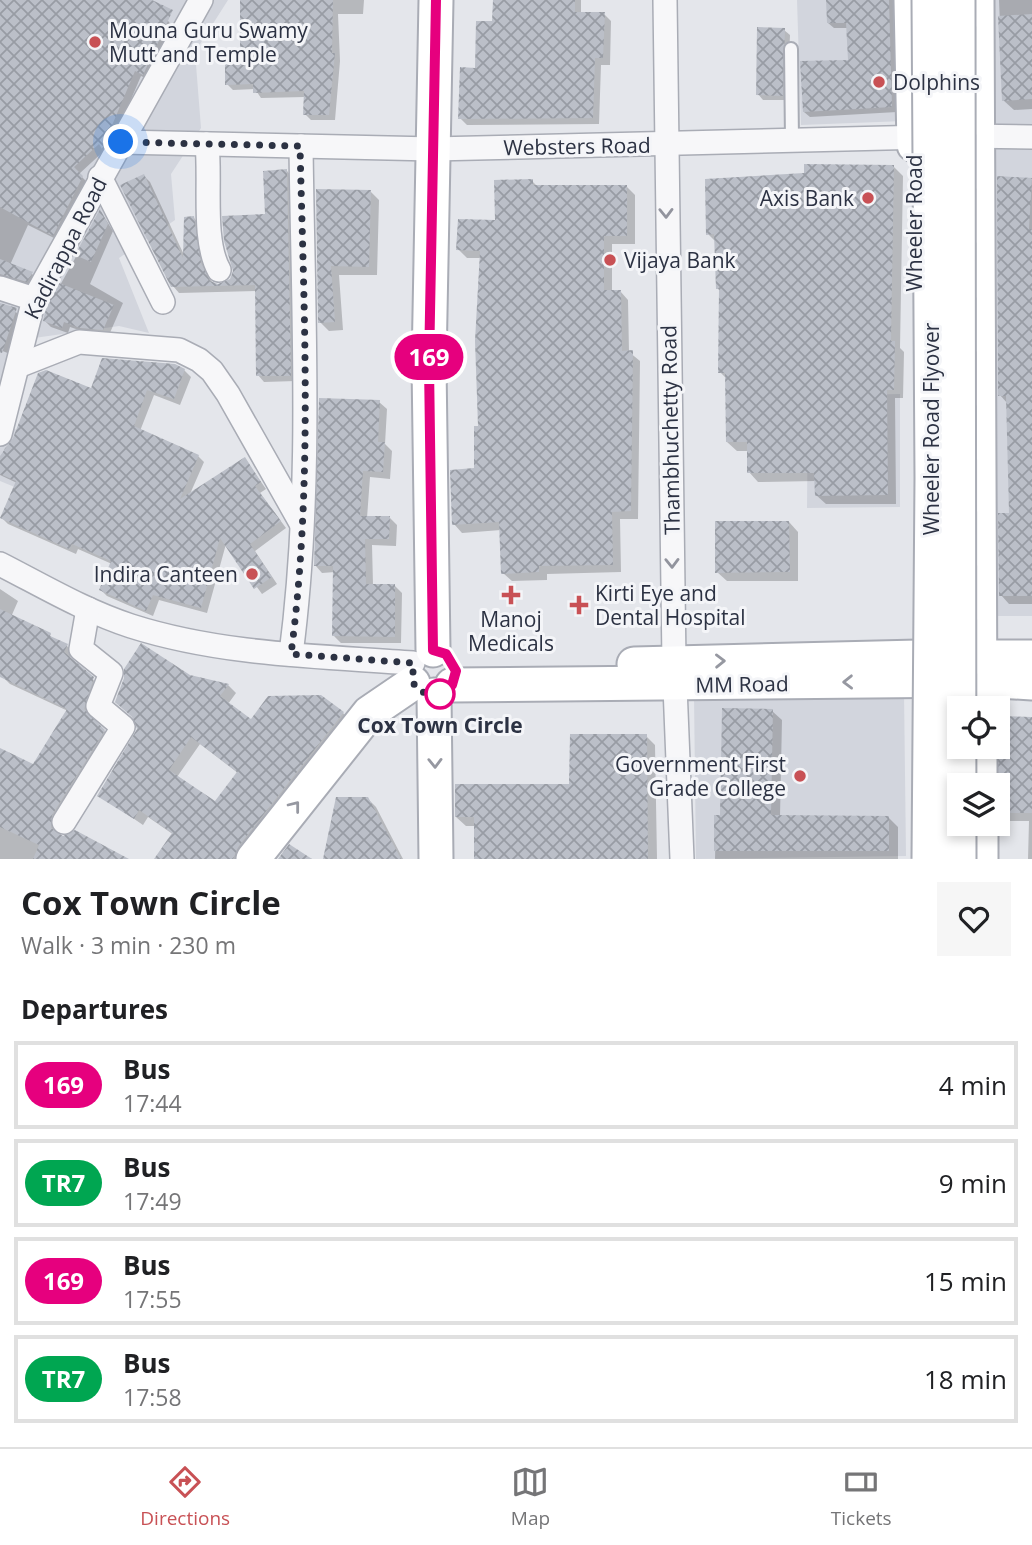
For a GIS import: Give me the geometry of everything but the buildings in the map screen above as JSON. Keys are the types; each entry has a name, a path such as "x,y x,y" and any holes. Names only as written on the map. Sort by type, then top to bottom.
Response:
{"street":[{"name":"Kadirappa Road","path":"0,434 34,299 201,0"},
{"path":"436,0 429,365 436,859"},
{"name":"Thambhuchetty Road","path":"665,0 674,674 682,859"},
{"name":"Wheeler Road","path":"911,0 917,669 912,859"},
{"name":"Wheeler Road Flyover","path":"929,0 932,478 929,859"},
{"name":"Wheeler Road Flyover","path":"958,0 959,859"},
{"path":"977,0 979,682"},
{"name":"Websters Road","path":"121,142 433,149 914,137 1032,137"},
{"path":"207,144 210,179 209,247 219,270"},
{"path":"291,654 300,587 305,395 300,146"},
{"path":"100,177 163,302"},
{"path":"0,288 34,299"},
{"path":"18,366 79,342 179,350 190,354 212,371 228,394 301,523"},
{"path":"0,564 88,609 170,638 223,648 291,654 434,675"},
{"path":"64,822 122,727 98,706 111,673 82,649 88,609"},
{"name":"MM Road","path":"979,682 1032,657"},
{"name":"MM Road","path":"434,675 917,669 979,682 1032,683"},
{"path":"253,859 369,713 434,675"},
{"path":"981,836 981,859"}],"lane":[{"path":"791,49 792,141"}],"shaded area":[{"path":"112,0 228,0 195,52 201,128 171,174 175,220 119,258 149,333 119,326 27,339 8,426 55,447 34,495 0,481 0,152"},
{"path":"797,0 900,0 904,121 801,125"},
{"path":"985,0 1032,0 1032,129 986,129"},
{"path":"988,145 1032,145 1032,616 990,616"},
{"path":"900,394 900,507 807,508 808,396"},
{"name":"Government First Grade College","path":"904,691 906,856 696,859 694,695"}],"bus line":[{"name":"169","path":"436,0 429,365 433,650 440,650 451,658 456,671 452,685 440,694"}],"place":[{"name":"Mouna Guru Swamy Mutt and Temple","path":"95,42"},
{"name":"Dolphins","path":"879,82"},
{"name":"Axis Bank","path":"868,198"},
{"name":"Vijaya Bank","path":"610,260"},
{"name":"Indira Canteen","path":"252,574"},
{"name":"Manoj Medicals","path":"511,595"},
{"name":"Kirti Eye and Dental Hospital","path":"579,605"},
{"name":"Cox Town Circle","path":"440,694"},
{"name":"Government First Grade College","path":"800,776"}],"route":[{"path":"121,142 300,146 305,395 300,587 291,654 413,663 413,683 428,695 440,694"}]}
